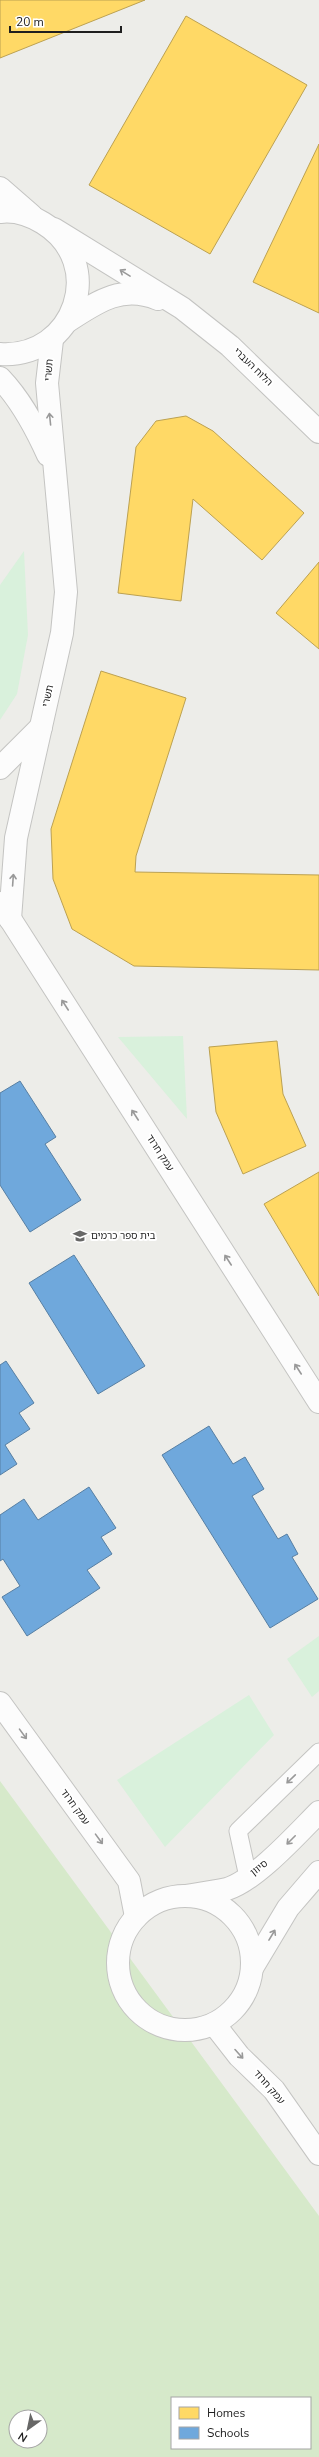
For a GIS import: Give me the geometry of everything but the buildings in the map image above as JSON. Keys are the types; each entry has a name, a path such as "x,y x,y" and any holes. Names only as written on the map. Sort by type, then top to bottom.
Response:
{"street":[{"path":"0,188 32,216"},
{"path":"0,212 8,211 32,216"},
{"name":"הלוח העברי","path":"32,216 182,308 230,346 319,432"},
{"path":"0,354 15,355 29,352 52,340 68,321 77,298 78,272 70,248 54,229"},
{"name":"הלוח העברי","path":"68,321 93,304 122,292 155,298 182,308"},
{"name":"תשרי","path":"5,911 16,838 62,633 66,592 47,383 52,340"},
{"name":"תשרי","path":"0,378 12,390 35,426 56,472"},
{"path":"0,768 41,727"},
{"name":"עמק חרוד","path":"5,911 319,1402"},
{"name":"עמק חרוד","path":"0,1703 130,1882 136,1917"},
{"name":"סיוון","path":"184,1896 228,1888 248,1877 278,1853 319,1812"},
{"path":"252,1968 250,1945 240,1924 228,1912 208,1900 184,1896 161,1900 136,1917 123,1937 118,1960 121,1983 131,2004 143,2016 164,2027 187,2030 214,2024 233,2010 246,1991 252,1968 288,1908 319,1872"},
{"name":"עמק חרוד","path":"214,2024 239,2056 274,2090 319,2154"}],"lane":[{"path":"248,1877 238,1831 319,1752"}],"green space":[{"path":"24,551 28,635 17,694 0,720 0,585"},
{"path":"183,1036 187,1119 118,1037"},
{"path":"319,1636 319,1691 312,1697 287,1659"},
{"path":"249,1695 274,1735 165,1847 117,1780"},
{"path":"0,1781 319,2216 319,2457 0,2457"}],"place":[{"name":"בית ספר כרמים","path":"80,1236"}]}
